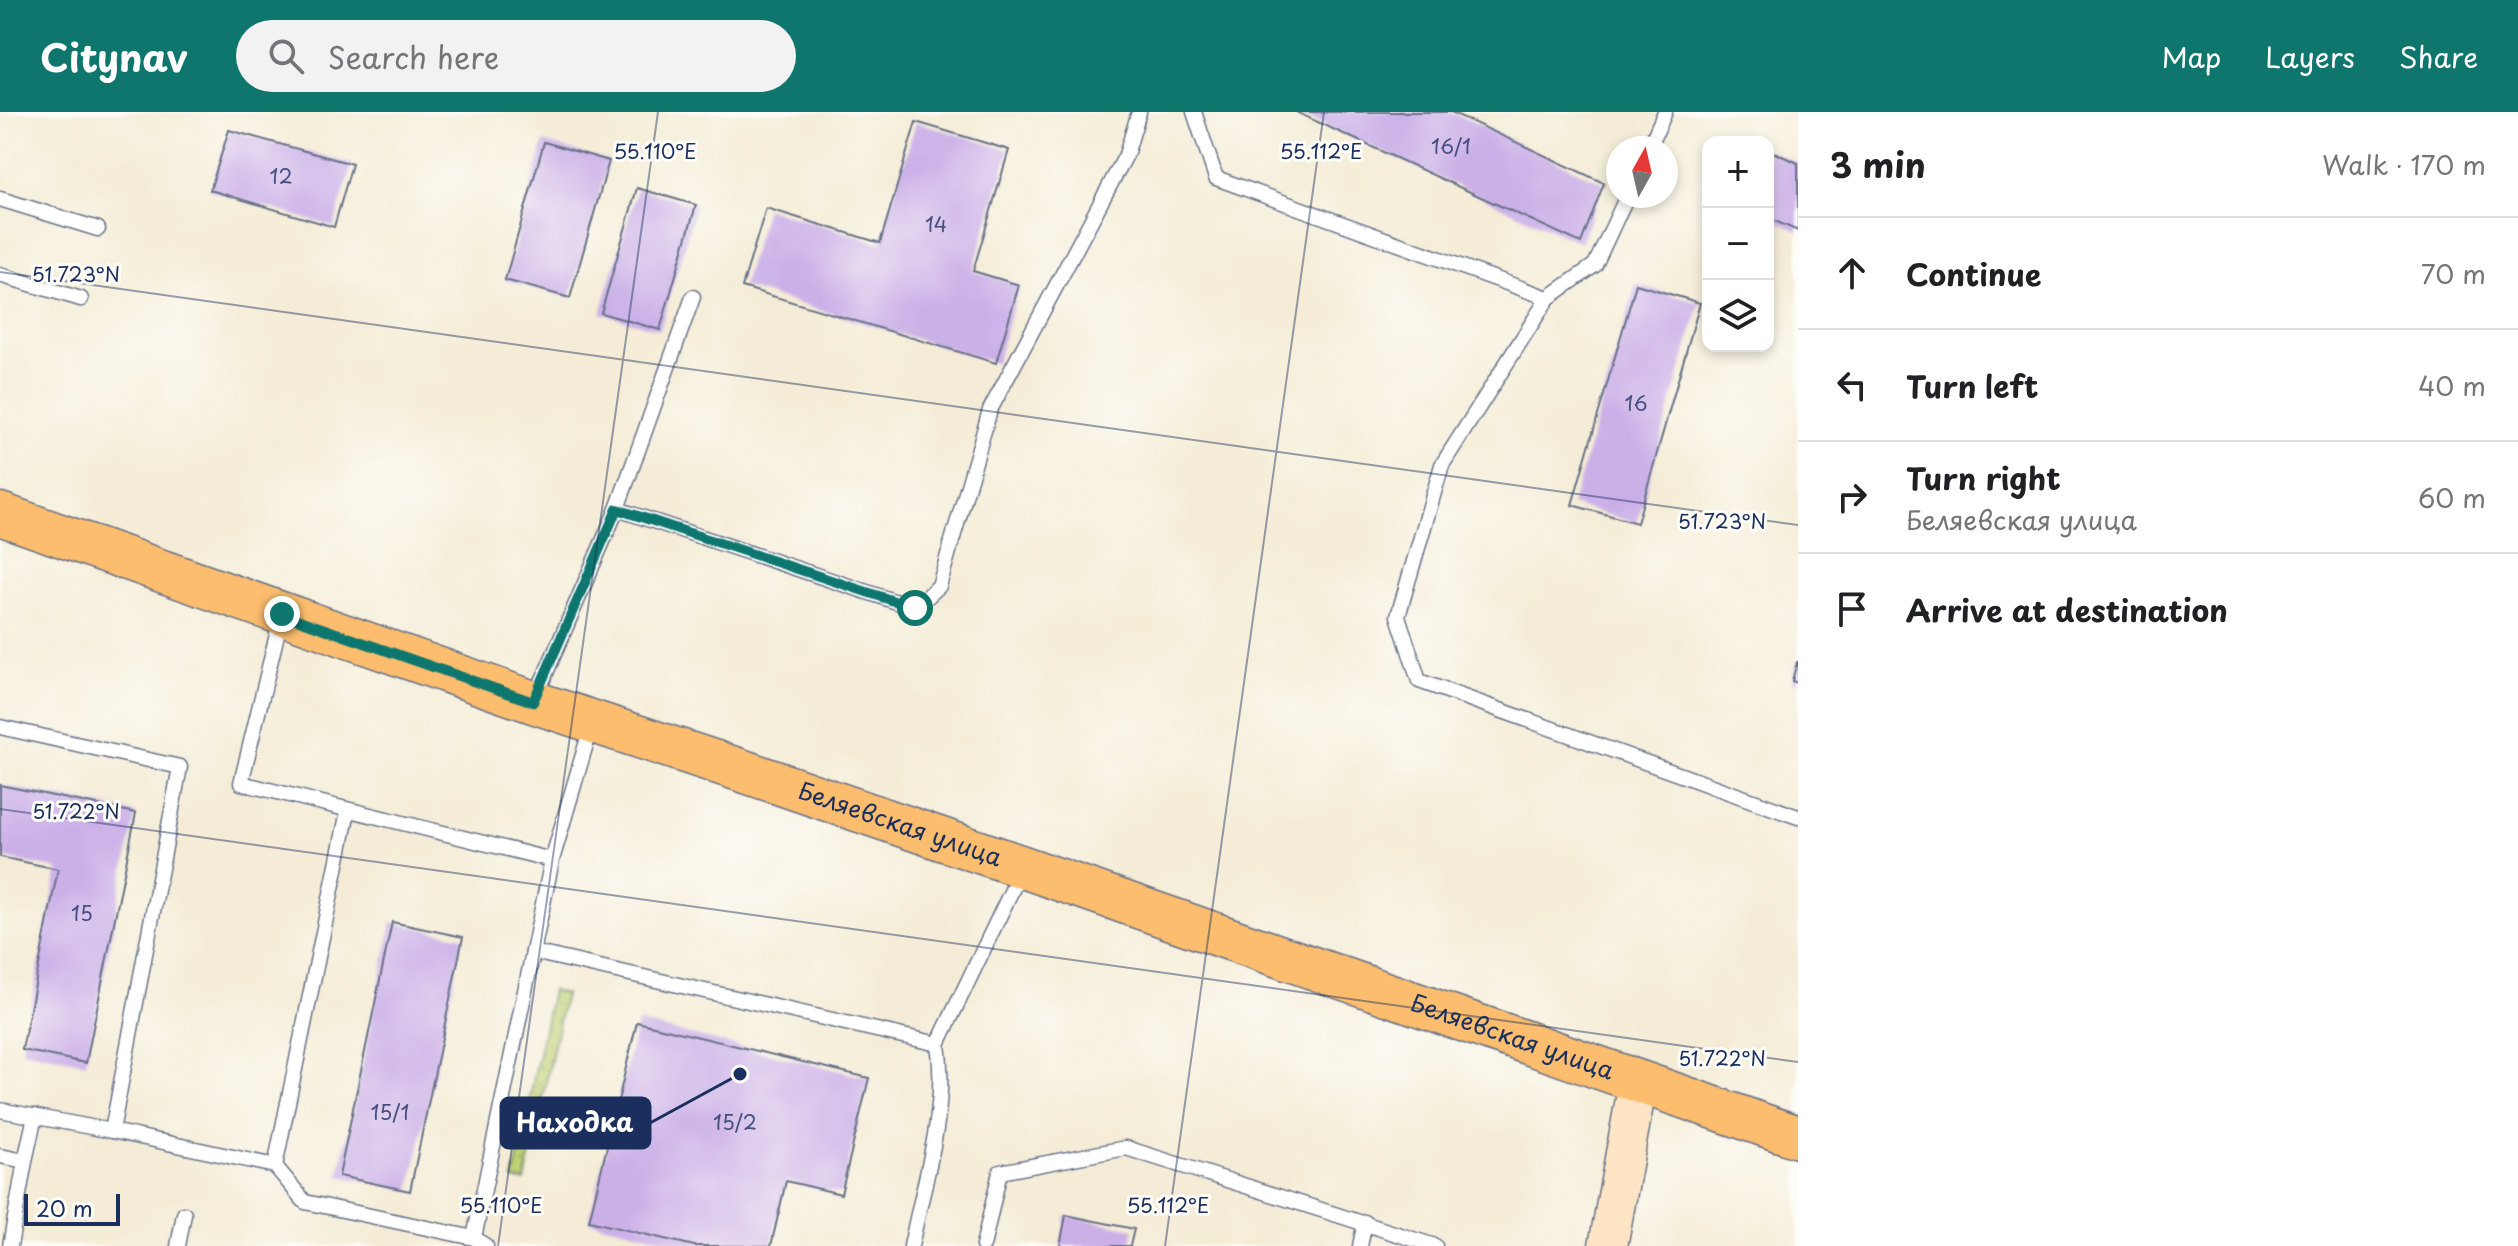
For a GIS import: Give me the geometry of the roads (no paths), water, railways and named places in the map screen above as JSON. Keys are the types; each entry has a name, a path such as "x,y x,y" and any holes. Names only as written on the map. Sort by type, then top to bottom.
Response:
{"main road":[{"name":"Беляевская улица","path":"0,514 533,702 1023,867 1798,1137"}],"street":[{"path":"1608,1246 1638,1083"}],"lane":[{"path":"617,509 915,608 939,586 990,410 1126,155 1139,112"},
{"path":"1194,112 1216,178 1548,298"},
{"path":"1654,136 1665,112"},
{"path":"0,199 98,229"},
{"path":"1621,208 1595,265 1548,298 1442,465 1398,616 1419,681 1798,817"},
{"path":"0,275 81,299"},
{"path":"533,702 617,509 693,297"},
{"path":"282,614 241,783 552,860"},
{"path":"0,1110 275,1166 305,1202 480,1242 552,860 593,721"},
{"path":"0,727 180,767 112,1131"},
{"path":"275,1166 348,811"},
{"path":"911,1246 940,1105 942,1072 938,1044 1023,867"},
{"path":"533,952 938,1044"},
{"path":"10,1246 35,1116"},
{"path":"983,1246 1000,1172 1126,1148 1435,1246"},
{"path":"0,1156 25,1161"},
{"path":"178,1246 184,1214"},
{"path":"1360,1246 1365,1222"}],"place":[{"name":"Находка","path":"740,1074"}]}
